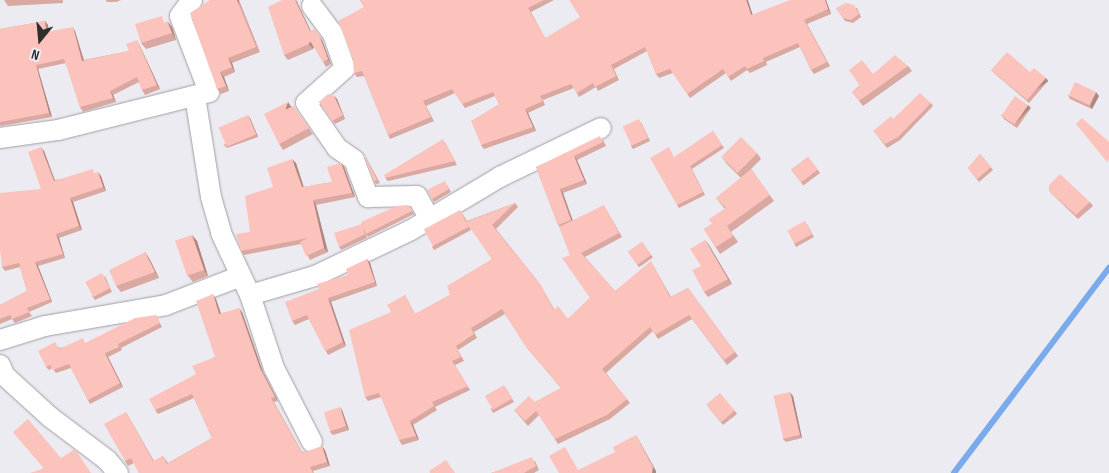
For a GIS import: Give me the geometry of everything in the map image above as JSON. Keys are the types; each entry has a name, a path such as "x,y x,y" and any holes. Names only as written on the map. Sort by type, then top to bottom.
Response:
{"street":[{"path":"0,138 58,130 209,92 180,16 192,0"},
{"path":"312,6 333,34 345,68 306,103 336,148 354,160 368,197 417,196 430,219"},
{"path":"195,96 211,197 221,233 250,295 274,368 312,442"},
{"path":"250,295 315,276 430,219 500,177 601,128"},
{"path":"0,340 45,326 166,305 242,276"},
{"path":"0,365 6,376 50,417 107,460 118,473"}],"building":[{"path":"210,0 237,0 256,47 228,58 232,67 220,72 226,86 217,89 190,13"},
{"path":"282,0 295,0 310,31 315,29 319,35 328,59 323,62 310,41 309,44 284,55 268,7"},
{"path":"360,0 544,0 528,8 545,38 580,17 569,0 746,0 751,15 790,0 825,0 828,9 804,20 827,62 811,70 798,43 763,58 764,61 747,69 745,66 728,77 723,69 687,94 670,69 656,74 645,47 611,65 616,76 595,87 593,83 577,93 571,84 540,96 543,101 525,109 533,127 481,145 471,121 499,104 493,92 462,104 452,89 423,101 431,117 388,135 362,71 354,73 353,60 338,21 364,7"},
{"path":"846,3 854,5 859,14 851,20 843,18 836,8"},
{"path":"162,16 164,23 167,21 172,33 141,43 135,24"},
{"path":"45,21 46,32 73,27 82,61 129,51 126,44 137,40 157,85 142,90 137,77 110,91 113,98 80,107 64,59 36,65 49,113 0,122 0,29"},
{"path":"1007,52 1030,72 1034,68 1046,78 1027,100 991,70"},
{"path":"895,55 908,66 859,101 852,92 860,86 849,70 862,60 873,74"},
{"path":"1075,82 1096,92 1090,105 1069,96"},
{"path":"920,93 931,103 898,137 885,144 873,131 891,116 893,119"},
{"path":"328,94 334,96 343,115 332,121 319,102"},
{"path":"1015,96 1028,105 1014,125 1001,116"},
{"path":"288,102 285,110 293,106 309,128 279,144 264,114"},
{"path":"248,115 256,134 227,147 219,128"},
{"path":"1082,118 1109,142 1109,159 1107,162 1076,124"},
{"path":"639,119 648,138 632,146 623,127"},
{"path":"713,131 722,145 690,166 703,192 677,205 650,158 669,147 674,157"},
{"path":"600,136 603,142 574,156 584,180 560,189 571,220 558,225 536,167"},
{"path":"741,137 757,153 737,173 721,157"},
{"path":"443,139 455,161 385,178 384,175"},
{"path":"41,147 54,181 93,169 94,173 98,172 103,187 70,198 79,226 56,234 63,254 35,262 50,299 27,308 29,312 12,319 10,315 0,319 0,305 27,291 19,263 2,267 0,249 0,193 41,189 28,152"},
{"path":"980,154 991,167 977,179 968,168"},
{"path":"365,156 377,180 374,181"},
{"path":"808,157 818,170 801,183 791,170"},
{"path":"292,159 302,187 332,182 327,167 341,163 352,193 313,200 324,248 306,256 300,242 308,238 241,251 236,234 250,232 245,196 273,187 267,168"},
{"path":"751,169 770,195 727,226 733,236 716,247 704,229 712,224 709,219 726,208 716,198"},
{"path":"1060,174 1090,202 1076,215 1049,191 1049,185"},
{"path":"445,181 449,189 432,199 427,190"},
{"path":"515,203 492,225 540,284 554,310 558,306 568,319 590,298 562,258 570,255 559,227 604,205 619,233 581,253 615,291 651,261 670,297 688,288 735,352 724,360 689,315 655,335 650,327 602,369 627,399 607,415 555,439 536,411 525,421 514,410 529,396 535,402 561,388 524,344 502,309 471,328 474,334 456,346 461,357 452,361 468,386 432,402 434,406 410,421 416,436 399,440 379,393 365,397 349,330 391,312 387,305 405,295 415,314 450,295 447,286 492,259 466,222"},
{"path":"408,205 412,211 366,234 361,222 397,206"},
{"path":"460,210 469,227 433,246 424,229"},
{"path":"805,221 812,234 794,244 787,230"},
{"path":"362,224 365,234 339,247 334,233"},
{"path":"192,235 204,270 187,276 175,241"},
{"path":"705,240 728,279 704,292 692,270 701,266 690,249"},
{"path":"642,242 651,255 637,265 628,252"},
{"path":"145,252 155,272 116,286 109,270"},
{"path":"367,259 375,282 328,298 343,342 325,351 307,315 292,321 285,302 319,289 317,284 348,275 346,269"},
{"path":"102,273 110,288 93,297 85,282"},
{"path":"213,294 219,314 239,308 260,368 275,397 271,398 302,453 322,446 327,462 310,467 313,473 139,473 131,458 125,461 104,424 126,412 153,461 163,456 167,464 212,438 192,394 155,410 149,399 196,374 192,366 215,357 196,301"},
{"path":"156,315 160,323 118,344 119,347 105,353 120,383 88,400 69,364 53,370 50,365 46,367 38,351 55,342 59,349 83,338 85,343 135,318"},
{"path":"504,385 512,399 493,410 485,396"},
{"path":"790,392 800,435 783,439 773,396"},
{"path":"720,393 735,411 721,422 706,405"},
{"path":"340,407 346,426 330,431 324,412"},
{"path":"28,419 61,458 75,449 91,473 30,473 44,468 13,432"},
{"path":"636,435 653,467 652,473 559,473 549,456 565,447 578,470 615,452 613,447"},
{"path":"532,457 536,466 524,473 491,473"},
{"path":"446,460 455,473 430,473 429,471"}],"waterway":[{"path":"954,473 1109,268"}]}
